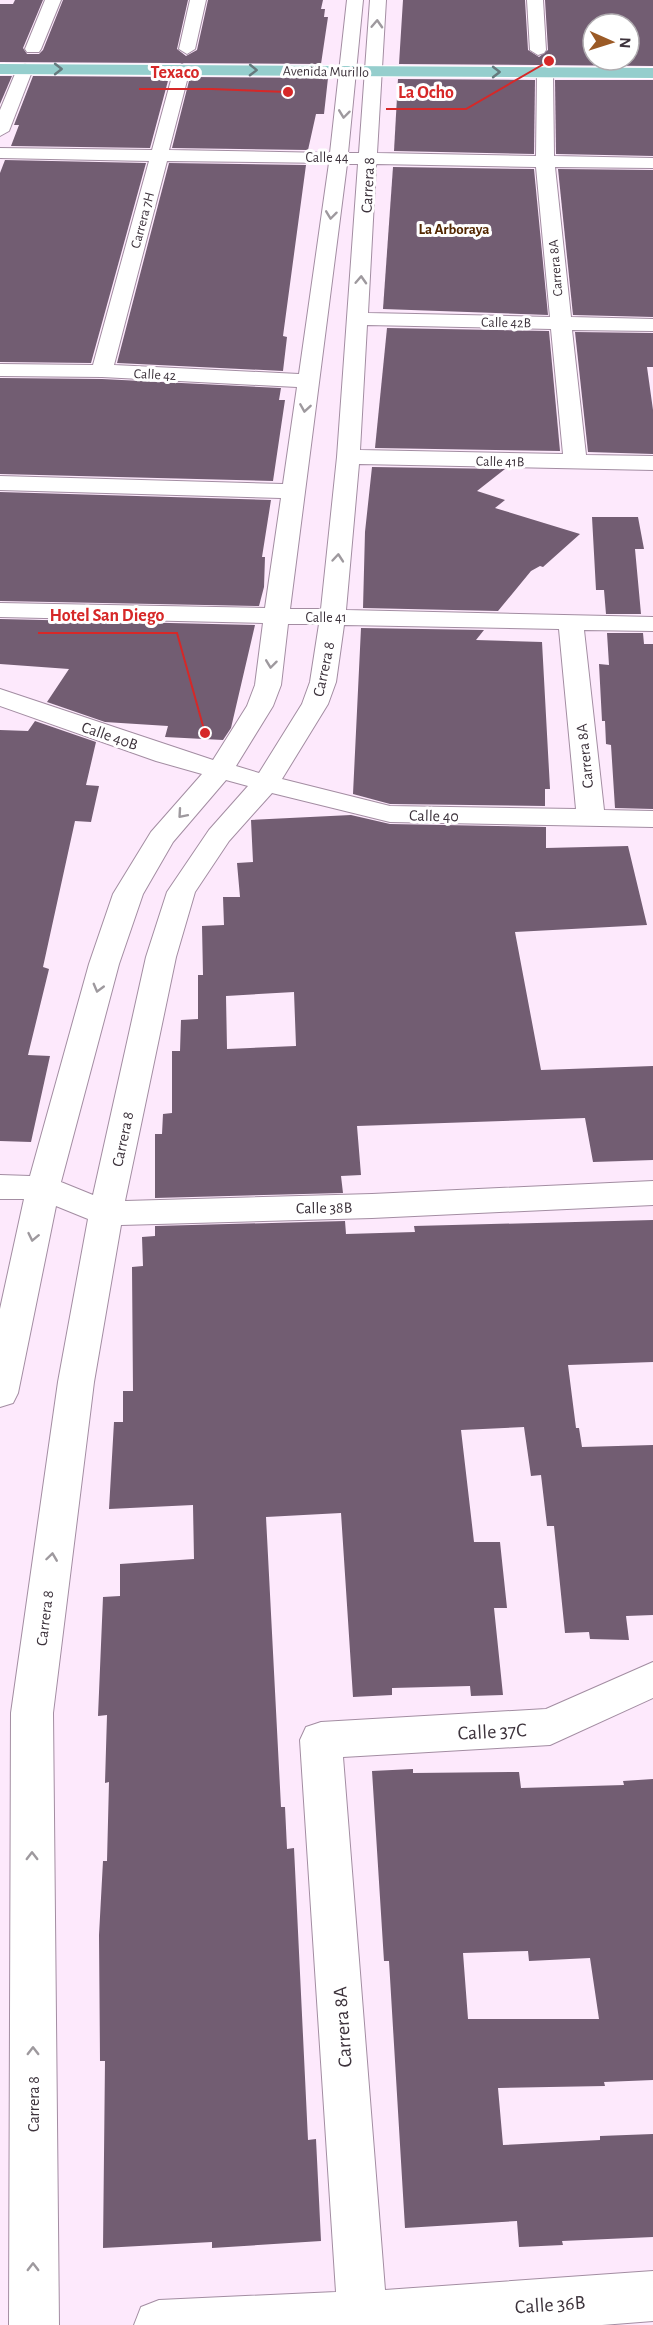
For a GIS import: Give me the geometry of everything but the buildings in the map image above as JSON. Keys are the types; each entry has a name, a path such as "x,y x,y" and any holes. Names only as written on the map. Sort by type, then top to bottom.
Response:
{"main road":[{"name":"Avenida Murillo","path":"328,48 382,48"},
{"path":"11,49 57,49"},
{"name":"Avenida Murillo","path":"0,69 653,73"}],"street":[{"path":"33,49 53,0"},
{"path":"187,49 198,0"},
{"name":"Carrera 8","path":"0,1393 43,1188 104,963 129,894 161,838 220,770 260,705 268,685 349,71 355,0"},
{"name":"Carrera 8","path":"34,2325 32,1713 76,1382 106,1213 161,957 181,892 219,836 266,783 315,704 323,682 333,617 348,458 374,71 382,48 378,0"},
{"path":"535,0 538,50"},
{"path":"0,131 25,69"},
{"name":"Carrera 7H","path":"102,371 182,69"},
{"name":"Carrera 8A","path":"545,72 545,161 575,462"},
{"name":"Calle 44","path":"0,153 653,163"},
{"name":"Calle 42B","path":"359,319 653,325"},
{"name":"Calle 42","path":"0,370 102,371 309,381"},
{"name":"Calle 41B","path":"348,458 653,463"},
{"path":"0,483 292,491"},
{"name":"Calle 41","path":"0,610 653,624"},
{"name":"Carrera 8A","path":"571,621 591,819"},
{"name":"Calle 40B","path":"0,697 166,754 220,770"},
{"name":"Calle 40","path":"220,770 390,814 653,819"},
{"name":"Calle 38B","path":"0,1187 43,1188 106,1213 372,1206 653,1193"},
{"name":"Calle 37C","path":"321,1740 550,1727 653,1679"},
{"name":"Carrera 8A","path":"321,1740 362,2314"},
{"name":"Calle 36B","path":"159,2325 362,2314 464,2318 653,2296"}],"place":[{"name":"La Ocho","path":"549,61"},
{"name":"Texaco","path":"288,92"},
{"name":"Hotel San Diego","path":"205,733"}],"district":[{"name":"La Arboraya","path":"454,229"}]}
